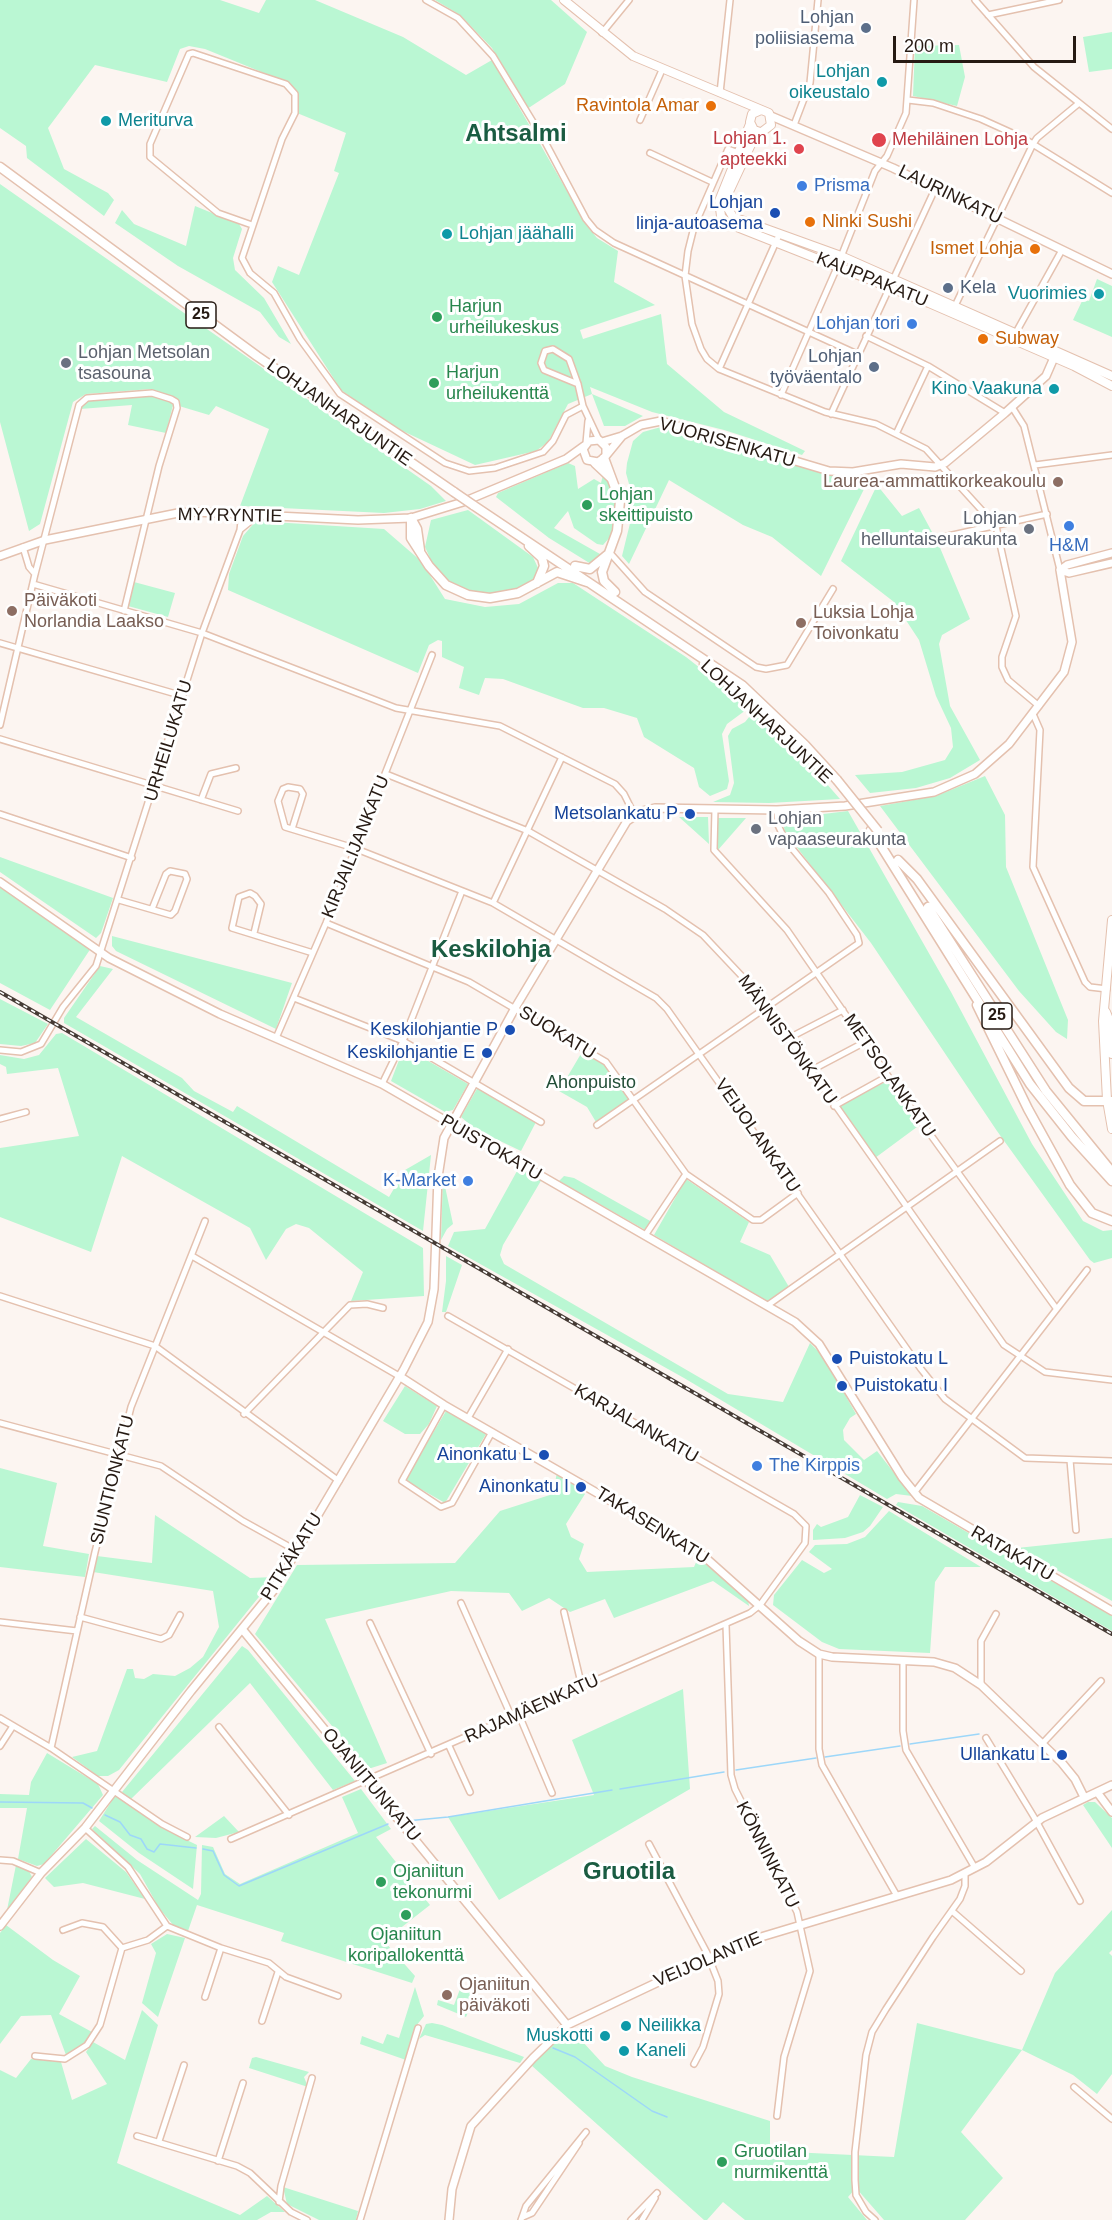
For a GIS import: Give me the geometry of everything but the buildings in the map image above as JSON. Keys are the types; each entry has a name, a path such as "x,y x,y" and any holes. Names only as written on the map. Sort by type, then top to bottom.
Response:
{"highway":[{"name":"LOHJANHARJUNTIE","path":"0,167 239,342 473,505 687,646 756,697 834,780 898,861 1024,1059 1112,1181"},
{"path":"605,456 611,478 619,493 621,511 610,553 602,572 604,581 633,604 639,614"},
{"path":"591,461 611,478"},
{"path":"411,518 417,529 421,554 446,585 468,595 490,598 505,596 527,590 557,572 594,583"},
{"path":"523,538 542,558 544,566 537,583"},
{"path":"555,558 582,569 590,569 610,553"},
{"name":"LOHJANHARJUNTIE","path":"874,830 1030,1084 1103,1168 1112,1172"},
{"path":"898,861 917,879 1069,1088 1084,1101 1109,1101"},
{"path":"964,978 1017,1088 1070,1185 1092,1213 1112,1221"}],"main road":[{"path":"564,0 633,56 760,110 771,116 769,127 760,132 736,100"},
{"path":"750,121 760,110"},
{"name":"KAUPPAKATU","path":"750,121 739,153 720,195 718,207 721,216 737,229 841,256 892,283"},
{"name":"KAUPPAKATU","path":"760,132 754,138 731,188 726,206 733,217 838,265 892,283 953,309 1055,356 1112,386"},
{"name":"KAUPPAKATU","path":"1055,356 1112,376"},
{"path":"1112,920 1103,1053 1112,1129"},
{"path":"1106,1012 1110,1022 1112,1054"}],"street":[{"path":"426,0 458,18 487,49 544,141 586,219 595,230 614,243 857,354"},
{"path":"602,33 629,0"},
{"path":"720,93 730,0"},
{"path":"769,127 790,124 810,83 818,0"},
{"path":"781,395 838,265 875,171 882,163 906,113 914,0"},
{"path":"975,0 1034,67 1112,129"},
{"path":"988,15 1059,0"},
{"path":"252,225 218,213 150,157 150,144 184,60 193,53 286,84 295,94 295,113 282,139 242,258 244,267 274,293 328,382 356,406 445,463 469,471 480,471 543,452 553,441 566,415 583,406"},
{"path":"640,120 662,70"},
{"path":"908,100 933,103 981,119 1032,144 1112,193"},
{"path":"953,309 1032,144 1036,138 1078,104"},
{"name":"LAURINKATU","path":"771,116 882,163 1112,274"},
{"path":"739,153 728,149 712,183 694,227 685,276 696,338 707,359 719,369 781,395 831,414 876,424 897,432 926,449 996,526 1016,611 1002,667 1008,680 1040,706"},
{"path":"650,153 712,183"},
{"path":"831,414 935,189"},
{"path":"719,369 778,239"},
{"path":"1014,337 1062,249"},
{"path":"866,336 928,366 1005,413"},
{"path":"566,459 591,461 605,456 606,447 588,420 578,384 569,359 553,349 545,351 541,363 544,370 578,384"},
{"path":"941,465 1046,376 1055,356"},
{"path":"897,432 928,366"},
{"path":"0,725 35,574 79,405 87,398 152,393 176,402 177,408 124,611"},
{"path":"33,584 202,633 409,711 500,726 615,784 624,794 635,816 655,808 777,810 845,806 898,798 947,787 975,774 991,762 1040,706 1064,672 1072,642 1060,570 1035,465 1021,418 1012,407"},
{"path":"588,420 583,452 591,461"},
{"name":"VUORISENKATU","path":"600,441 622,436 641,425 661,421 830,471 853,472 901,464 927,468 941,465"},
{"name":"VUORISENKATU","path":"605,456 622,436"},
{"path":"566,459 585,444 600,441"},
{"path":"1035,465 1112,455"},
{"name":"MYYRYNTIE","path":"0,556 45,540 147,518 195,512 358,520 411,518 462,502 566,459"},
{"name":"URHEILUKATU","path":"0,1050 29,1051 40,1044 63,1007 90,976 101,953 202,633 240,530 242,513"},
{"path":"939,538 1047,514"},
{"name":"URHEILUKATU","path":"240,530 258,515"},
{"path":"23,547 29,567 35,574"},
{"path":"610,553 645,592 756,667 766,669 787,665 833,589"},
{"path":"1060,570 1067,565 1112,553"},
{"path":"1060,570 1068,573 1112,563"},
{"path":"0,643 183,696"},
{"name":"KIRJAILIJANKATU","path":"276,1038 326,923 432,655"},
{"path":"1033,714 1040,730 1033,867 1085,982 1090,987 1107,989"},
{"path":"0,739 238,811"},
{"path":"493,903 562,757"},
{"path":"201,800 212,774 236,768"},
{"name":"MÄNNISTÖNKATU","path":"386,774 528,831 665,909 703,935 741,974 994,1335 1004,1345 1045,1372 1056,1376 1112,1380"},
{"path":"288,787 300,789 303,794 292,829 285,827 278,801 283,789 288,787"},
{"name":"METSOLANKATU","path":"715,809 714,850 774,913 888,1076 1056,1308"},
{"path":"597,1125 859,943 857,935 829,893 785,840 778,825 777,810"},
{"path":"0,814 132,858"},
{"name":"PITKÄKATU","path":"0,1926 41,1873 85,1828 273,1591 339,1481 428,1322 434,1289 440,1151 450,1124 515,1008 620,831 635,816"},
{"name":"VEIJOLANKATU","path":"292,829 354,848 493,903 656,998 667,1009 700,1054 945,1399 1025,1458 1112,1461"},
{"path":"118,900 171,915 187,879 185,874 170,871 166,874 152,909"},
{"name":"PUISTOKATU","path":"0,882 101,953 168,989 382,1084 646,1234 795,1322 819,1344 914,1493"},
{"path":"382,1084 403,1041 462,891"},
{"path":"254,933 261,904 250,893 239,897 232,928 313,953"},
{"name":"SUOKATU","path":"326,923 432,965 515,1008 606,1062 686,1174 753,1220 760,1220 798,1193"},
{"path":"294,998 403,1041 541,1122"},
{"path":"787,1039 843,1010"},
{"path":"810,1071 865,1042"},
{"path":"834,1106 888,1076"},
{"path":"0,1119 26,1112"},
{"path":"768,1305 1000,1141"},
{"path":"646,1234 686,1174"},
{"name":"SIUNTIONKATU","path":"51,1748 118,1453 131,1407 205,1221"},
{"name":"TAKASENKATU","path":"192,1256 325,1331 444,1404 698,1551 819,1654"},
{"path":"914,1493 1087,1270"},
{"path":"0,1296 155,1346 244,1414 339,1481"},
{"path":"244,1414 350,1305 367,1304 383,1308"},
{"name":"KARJALANKATU","path":"448,1316 794,1514 806,1526 804,1543"},
{"path":"468,1418 508,1349"},
{"path":"444,1404 402,1481 441,1507 452,1503 492,1432"},
{"path":"0,1423 118,1453 171,1470 243,1521 297,1551"},
{"path":"1070,1460 1076,1530"},
{"name":"RATAKATU","path":"914,1493 937,1510 1112,1611"},
{"name":"RAJAMÄENKATU","path":"231,1839 726,1625 760,1605 804,1543"},
{"path":"461,1603 512,1718"},
{"path":"564,1612 582,1688"},
{"path":"981,1685 981,1641 996,1614"},
{"path":"80,1617 161,1639 169,1635 180,1615"},
{"path":"0,1622 77,1631"},
{"path":"370,1623 431,1754"},
{"name":"KÖNNINKATU","path":"726,1625 733,1782 797,1912 810,1971 784,2057 777,2116"},
{"name":"OJANIITUNKATU","path":"242,1629 567,2025"},
{"path":"897,1896 822,1765 819,1749 819,1654 832,1658 934,1662 955,1668 981,1685 1042,1743 1076,1779 1084,1797"},
{"path":"903,1660 903,1731 906,1750 975,1868"},
{"path":"1042,1743 1101,1681"},
{"path":"519,1715 552,1793"},
{"path":"0,1718 51,1748 162,1824 187,1838"},
{"path":"0,1746 13,1726"},
{"path":"219,1727 289,1815"},
{"path":"986,1738 1037,1821 1080,1901"},
{"path":"450,1746 470,1792"},
{"name":"VEIJOLANTIE","path":"449,2220 452,2189 471,2126 532,2058 567,2025 709,1956 758,1937 800,1926 965,1873 975,1868 1037,1821 1112,1785"},
{"path":"1096,1792 1112,1812"},
{"path":"85,1828 133,1872 167,1926 220,1948 269,1963 286,1977 338,1995"},
{"path":"650,1844 709,1956 718,1982 719,1994 703,2047 694,2064"},
{"path":"0,1860 21,1864 41,1873"},
{"path":"875,2220 866,2212 856,2195 855,2180 855,2152 866,2055 872,2032 964,1893 965,1873"},
{"path":"952,1911 1021,1971"},
{"path":"63,1930 82,1923 103,1927 122,1948"},
{"path":"122,1948 148,1940 167,1926"},
{"path":"35,2056 65,2059 87,2045 100,2025 122,1948"},
{"path":"205,1997 220,1948"},
{"path":"262,2021 278,1971"},
{"path":"360,2220 418,2028"},
{"path":"159,2141 184,2065"},
{"path":"279,2202 281,2186 312,2078"},
{"path":"218,2161 243,2083"},
{"path":"1074,2087 1112,2119"},
{"path":"586,2132 532,2213 522,2218 526,2206 586,2132"},
{"path":"137,2136 159,2141 250,2173 279,2202 307,2220"},
{"path":"630,2220 657,2193 642,2220"}],"green space":[{"path":"0,0 220,0 259,13 266,0 315,0 403,37 466,75 492,60 587,226 597,238 618,251 614,282 655,305 580,330 583,339 661,314 667,364 724,412 805,451 802,455 724,430 652,412 590,387 592,394 568,404 548,442 536,451 475,465 392,426 341,390 272,282 278,266 299,275 339,173 334,171 346,133 297,113 299,100 291,84 205,49 189,46 180,49 167,82 95,65 48,128 64,169 108,193 114,200 104,216 27,158 26,146 0,128"},
{"path":"435,0 551,0 587,32 565,84 527,109 492,48 460,15"},
{"path":"1112,32 1112,69 1089,72 1083,37"},
{"path":"959,45 965,77 957,106 913,96 915,46"},
{"path":"0,184 431,486 446,501 420,509 384,513 240,506 269,429 216,406 209,415 179,406 179,402 174,397 151,389 86,394 73,402 40,524 29,531 0,422"},
{"path":"195,206 239,224 242,229 233,258 235,270 264,298 291,344 279,337 260,312 178,266 115,223 122,210 134,224 186,246"},
{"path":"1097,279 1112,286 1112,337 1073,320 1083,299 1089,301"},
{"path":"592,394 643,416 625,426 604,426"},
{"path":"153,396 170,401 173,405 166,433 128,425 132,405 80,409 87,401"},
{"path":"661,427 839,477 855,476 869,479 821,576 772,537 743,525 669,480 629,564 622,556 633,511 632,495 626,473 627,463 633,441 643,432"},
{"path":"568,463 575,466 578,489 594,479 601,483 603,475 610,482 616,501 616,516 611,536 603,545 597,544 574,528 568,511 554,528 600,554 601,557 591,564 549,538 496,497 498,493"},
{"path":"877,485 902,516 919,508 938,543 970,619 942,635 939,644 950,706 980,760 950,778 916,788 870,793 855,775 902,772 945,760 953,747 951,728 936,696 919,640 894,602 841,561"},
{"path":"468,510 533,557 538,568 537,577 532,584 497,594 473,593 448,583 434,567 425,547 431,520"},
{"path":"256,521 384,529 421,561 445,599 485,607 519,604 558,583 573,583 686,657 750,707 727,724 722,734 729,781 727,789 710,796 699,787 694,768 644,737 637,718 604,708 583,708 503,679 485,678 479,695 459,688 464,667 442,657 442,641 438,640 429,645 418,673 228,590 229,574 243,536"},
{"path":"134,582 175,593 168,617 128,606"},
{"path":"754,711 804,758 840,799 769,803 713,802 730,795 734,783 728,736 732,729 745,722"},
{"path":"985,776 1005,815 1006,867 1068,1020 1067,1039 1056,1032 1019,991 880,806 936,796"},
{"path":"848,811 951,992 1032,1144 1083,1221 1103,1231 1112,1230 1112,1258 1094,1263 1090,1260 997,1131 871,943 785,832 782,819"},
{"path":"679,817 708,817 709,844"},
{"path":"718,818 746,818 718,850"},
{"path":"0,857 113,898 101,933 96,938 0,872"},
{"path":"0,887 91,948 50,1010 0,983"},
{"path":"112,936 292,983 276,1029 116,951 112,946"},
{"path":"100,966 113,969 76,1017 182,1078 194,1091 233,1112 237,1106 389,1197 405,1170 431,1155 423,1231 64,1023 64,1018"},
{"path":"0,999 48,1024 35,1043 21,1046 0,1044"},
{"path":"62,1033 423,1248 424,1296 351,1301 363,1272 309,1228 296,1224 286,1229 266,1260 250,1228 122,1156 91,1252 0,1217 0,1148 79,1136 58,1068 7,1074 6,1067 0,1064 0,1055 24,1059 39,1055 56,1034"},
{"path":"404,1047 468,1084 453,1110 445,1112 391,1081"},
{"name":"Ahonpuisto","path":"582,1052 606,1066 629,1100 596,1122 587,1107 559,1091"},
{"path":"889,1080 921,1124 875,1158 839,1106"},
{"path":"478,1087 536,1122 521,1151 475,1129 461,1117"},
{"path":"521,1169 542,1179 503,1245 500,1255 504,1264 728,1394 783,1402 810,1343 823,1356 856,1414 850,1418 843,1430 844,1440 864,1460 877,1451 912,1496 896,1494 887,1499 684,1378 448,1246 454,1232 485,1229 517,1171"},
{"path":"564,1176 574,1178 652,1222 647,1231 559,1181"},
{"path":"443,1177 453,1224 441,1240"},
{"path":"686,1179 749,1222 740,1242 770,1255 789,1287 769,1303 654,1235"},
{"path":"446,1256 462,1265 446,1312 442,1312 446,1281"},
{"path":"405,1386 437,1406 429,1424 420,1434 405,1434 383,1421"},
{"path":"446,1411 486,1434 445,1503 405,1480"},
{"path":"0,1468 57,1483 43,1546 89,1554 85,1577 0,1567"},
{"path":"557,1472 585,1494 566,1524 571,1537 584,1544 579,1559 587,1572 694,1567 698,1558 748,1599 749,1606 713,1581 614,1618 605,1599 570,1612 549,1598 522,1611 509,1593 451,1591 325,1619 387,1763 368,1769 255,1634 297,1565 455,1563 500,1511 553,1494"},
{"path":"860,1495 883,1507 870,1526 863,1532 845,1538 813,1540 813,1530 817,1524 821,1527 848,1517"},
{"path":"898,1502 922,1506 1112,1616 1112,1631 896,1505"},
{"path":"889,1511 981,1567 945,1567 935,1582 930,1653 839,1649 822,1642 773,1605 774,1595 802,1560 824,1573 832,1569 809,1552 815,1545 847,1544 865,1537"},
{"path":"155,1515 250,1578 275,1577 119,1770 108,1776 98,1776 72,1757 97,1751 127,1669 133,1669 135,1678 144,1679 153,1674 175,1676 190,1668 203,1657 219,1627 213,1591 93,1572 97,1556 152,1563"},
{"path":"1112,1538 1112,1601 1017,1548"},
{"path":"242,1646 248,1650 355,1781 333,1790 250,1683 131,1799 122,1792"},
{"path":"683,1689 690,1789 499,1900 448,1817 594,1795 572,1740"},
{"path":"47,1753 98,1784 103,1795 44,1864 37,1866 18,1859 27,1808 0,1808 0,1794 29,1795 31,1782"},
{"path":"361,1789 391,1829 376,1837 430,1905 384,1941 415,1976 412,1983 281,1941 284,1933 197,1905 188,1931 174,1926 159,1908 140,1874 92,1829 95,1826 137,1860 198,1900 201,1894 202,1845 213,1847 225,1874 240,1884 358,1833 342,1797"},
{"path":"116,1794 162,1828 197,1845 193,1889 139,1853 99,1821"},
{"path":"1095,1802 1112,1818 1112,1848 1083,1805"},
{"path":"224,1816 239,1832 216,1838 195,1837"},
{"path":"86,1839 126,1872 145,1899 83,1883 54,1887 45,1878"},
{"path":"16,1865 28,1869 32,1877 7,1910"},
{"path":"1112,1910 1112,1950 1109,1953 1112,1956 1112,2074 1097,2094 1073,2075 1022,2050 1055,1973"},
{"path":"6,1925 53,1960 80,1976 59,2014 92,2032 87,2043 77,2050 66,2055 51,2015 21,2016 0,2044 0,1933"},
{"path":"167,1934 185,1938 158,2017 142,2003 156,1953 151,1944"},
{"path":"415,1987 424,2016 416,2026 406,2060 360,2044 362,2036 383,2044 387,2034 399,2038"},
{"path":"460,1989 476,1994 466,2017 437,2005 438,2000 454,2005"},
{"path":"142,2010 158,2025 117,2163 240,2215 267,2196 285,2212 271,2212 257,2220 0,2220 0,2070 16,2078 31,2059 61,2062 72,2100 107,2084 86,2052 93,2042 125,2060"},
{"path":"432,2023 524,2057 520,2063 425,2035 419,2039 426,2024"},
{"path":"917,2023 1022,2050 961,2132 1003,2178 965,2220 884,2220 856,2188 848,2197 867,2220 745,2220 723,2202 707,2220 704,2220 531,2065 570,2028 605,2066 632,2077 770,2121 770,2151 894,2157"},
{"path":"256,2057 309,2072 304,2077 308,2087 249,2068 252,2058"},
{"path":"283,2187 358,2211 356,2220 319,2220 287,2204"}],"waterway":[{"path":"910,1744 979,1734"},
{"path":"825,1757 900,1746"},
{"path":"736,1770 816,1758"},
{"path":"620,1789 724,1772"},
{"path":"406,1821 448,1817 612,1790"},
{"path":"0,1802 83,1803 92,1808"},
{"path":"105,1815 120,1822 130,1835 141,1839 147,1849 154,1852 160,1844 196,1848"},
{"path":"203,1849 213,1851 224,1875 239,1886 388,1824"},
{"path":"553,2048 575,2057 652,2111 667,2117"}],"railway":[{"path":"0,992 1112,1634"}],"place":[{"name":"Lohjan poliisiasema","path":"866,28"},
{"name":"Lohjan oikeustalo","path":"882,82"},
{"name":"Ravintola Amar","path":"711,106"},
{"name":"Meriturva","path":"106,121"},
{"name":"Mehiläinen Lohja","path":"879,140"},
{"name":"Lohjan 1. apteekki","path":"799,149"},
{"name":"Prisma","path":"802,186"},
{"name":"Lohjan linja-autoasema","path":"775,213"},
{"name":"Ninki Sushi","path":"810,222"},
{"name":"Lohjan jäähalli","path":"447,234"},
{"name":"Ismet Lohja","path":"1035,249"},
{"name":"Kela","path":"948,288"},
{"name":"Vuorimies","path":"1099,294"},
{"name":"Harjun urheilukeskus","path":"437,317"},
{"name":"Lohjan tori","path":"912,324"},
{"name":"Subway","path":"983,339"},
{"name":"Lohjan Metsolan tsasouna","path":"66,363"},
{"name":"Lohjan työväentalo","path":"874,367"},
{"name":"Harjun urheilukenttä","path":"434,383"},
{"name":"Kino Vaakuna","path":"1054,389"},
{"name":"Laurea-ammattikorkeakoulu","path":"1058,482"},
{"name":"Lohjan skeittipuisto","path":"587,505"},
{"name":"H&M","path":"1069,526"},
{"name":"Lohjan helluntaiseurakunta","path":"1029,529"},
{"name":"Päiväkoti Norlandia Laakso","path":"12,611"},
{"name":"Luksia Lohja Toivonkatu","path":"801,623"},
{"name":"Metsolankatu P","path":"690,814"},
{"name":"Lohjan vapaaseurakunta","path":"756,829"},
{"name":"Keskilohjantie P","path":"510,1030"},
{"name":"Keskilohjantie E","path":"487,1053"},
{"name":"K-Market","path":"468,1181"},
{"name":"Puistokatu L","path":"837,1359"},
{"name":"Puistokatu I","path":"842,1386"},
{"name":"Ainonkatu L","path":"544,1455"},
{"name":"The Kirppis","path":"757,1466"},
{"name":"Ainonkatu I","path":"581,1487"},
{"name":"Ullankatu L","path":"1062,1755"},
{"name":"Ojaniitun tekonurmi","path":"381,1882"},
{"name":"Ojaniitun koripallokenttä","path":"406,1915"},
{"name":"Ojaniitun päiväkoti","path":"447,1995"},
{"name":"Neilikka","path":"626,2026"},
{"name":"Muskotti","path":"605,2036"},
{"name":"Kaneli","path":"624,2051"},
{"name":"Gruotilan nurmikenttä","path":"722,2162"}],"district":[{"name":"Ahtsalmi","path":"516,134"},
{"name":"Keskilohja","path":"491,950"},
{"name":"Gruotila","path":"629,1872"}]}
